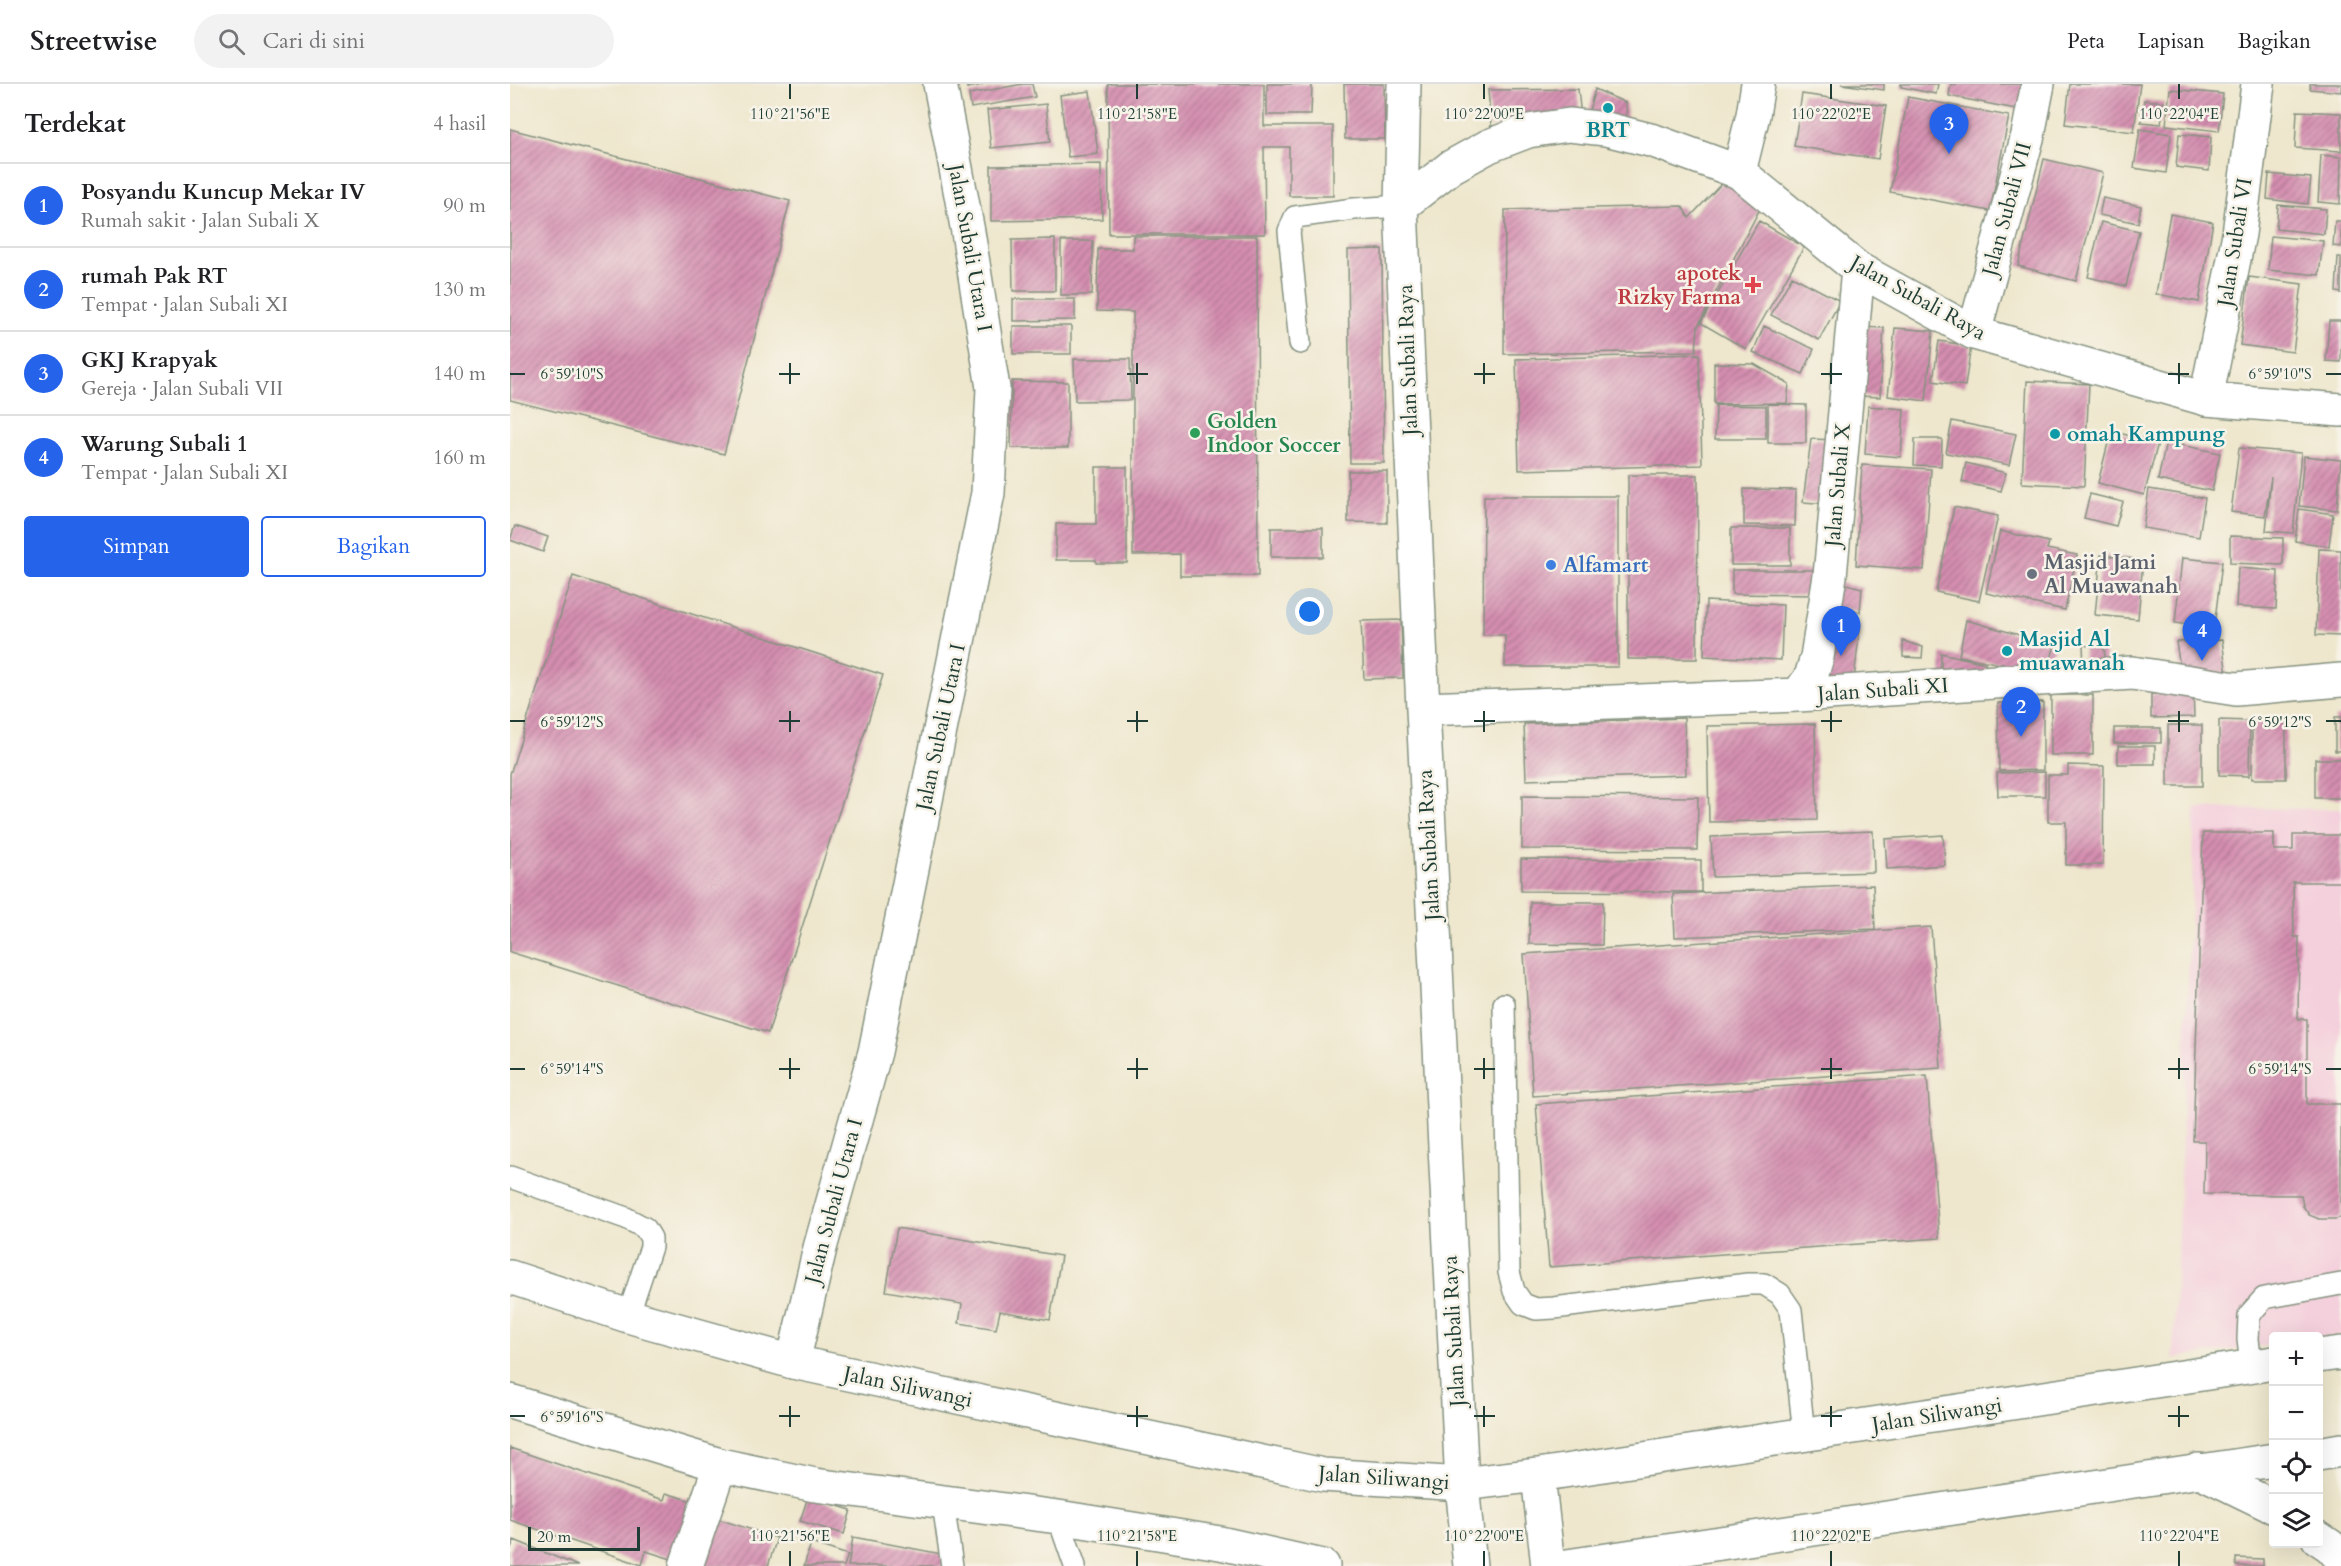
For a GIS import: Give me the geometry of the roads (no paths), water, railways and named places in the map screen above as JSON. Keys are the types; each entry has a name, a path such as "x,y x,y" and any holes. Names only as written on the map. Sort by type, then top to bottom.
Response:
{"main road":[{"name":"Jalan Subali Utara I","path":"793,1362 820,1248 874,1052 988,493 993,388 968,232 940,84"},
{"name":"Jalan Subali Raya","path":"1404,84 1401,206 1423,709 1462,1484 1470,1566"},
{"path":"1739,172 1758,84"},
{"name":"Jalan Subali VII","path":"1974,333 2028,135 2038,84"},
{"name":"Jalan Subali VI","path":"2206,399 2239,234 2258,84"},
{"name":"Jalan Subali Raya","path":"1401,206 1451,167 1489,146 1528,131 1569,125 1606,129 1654,141 1739,172 1858,269 1974,333 2206,399 2341,410"},
{"name":"Jalan Subali X","path":"1798,695 1811,676 1817,657 1830,576 1858,269"},
{"name":"Jalan Subali XI","path":"1423,709 1798,695 2132,673 2236,689 2341,680"},
{"name":"Jalan Siliwangi","path":"510,1277 628,1316 793,1362 1323,1475 1462,1484 1538,1475 2262,1364"},
{"path":"2323,1355 2341,1353"},
{"path":"510,1401 720,1465 815,1485 1058,1517 1220,1543 1323,1566"},
{"path":"2323,1453 2341,1450"},
{"path":"1567,1566 2269,1461"},
{"path":"686,1566 720,1465"},
{"path":"2198,1470 2269,1505"},
{"path":"1538,1475 1548,1566"},
{"path":"2323,1541 2341,1558"}],"lane":[{"path":"1299,343 1289,231 1295,218 1354,209 1401,206"},
{"path":"1504,1004 1509,1272 1515,1291 1523,1305 1536,1309 1554,1308 1717,1286 1764,1284 1780,1294 1791,1310 1804,1435"},
{"path":"510,1177 626,1218 645,1228 651,1238 651,1247 628,1316"},
{"path":"2262,1364 2248,1339 2249,1315 2264,1298 2341,1284"},
{"path":"943,1503 952,1566"},
{"path":"1058,1517 1075,1566"}],"place":[{"name":"BRT","path":"1608,108"},
{"name":"GKJ Krapyak","path":"1949,154"},
{"name":"apotek Rizky Farma","path":"1753,285"},
{"name":"Golden Indoor Soccer","path":"1195,433"},
{"name":"omah Kampung","path":"2055,434"},
{"name":"Alfamart","path":"1551,565"},
{"name":"Masjid Jami Al Muawanah","path":"2032,574"},
{"name":"Masjid Al muawanah","path":"2007,651"},
{"name":"Posyandu Kuncup Mekar IV","path":"1841,656"},
{"name":"Warung Subali 1","path":"2202,661"},
{"name":"rumah Pak RT","path":"2021,737"}]}
